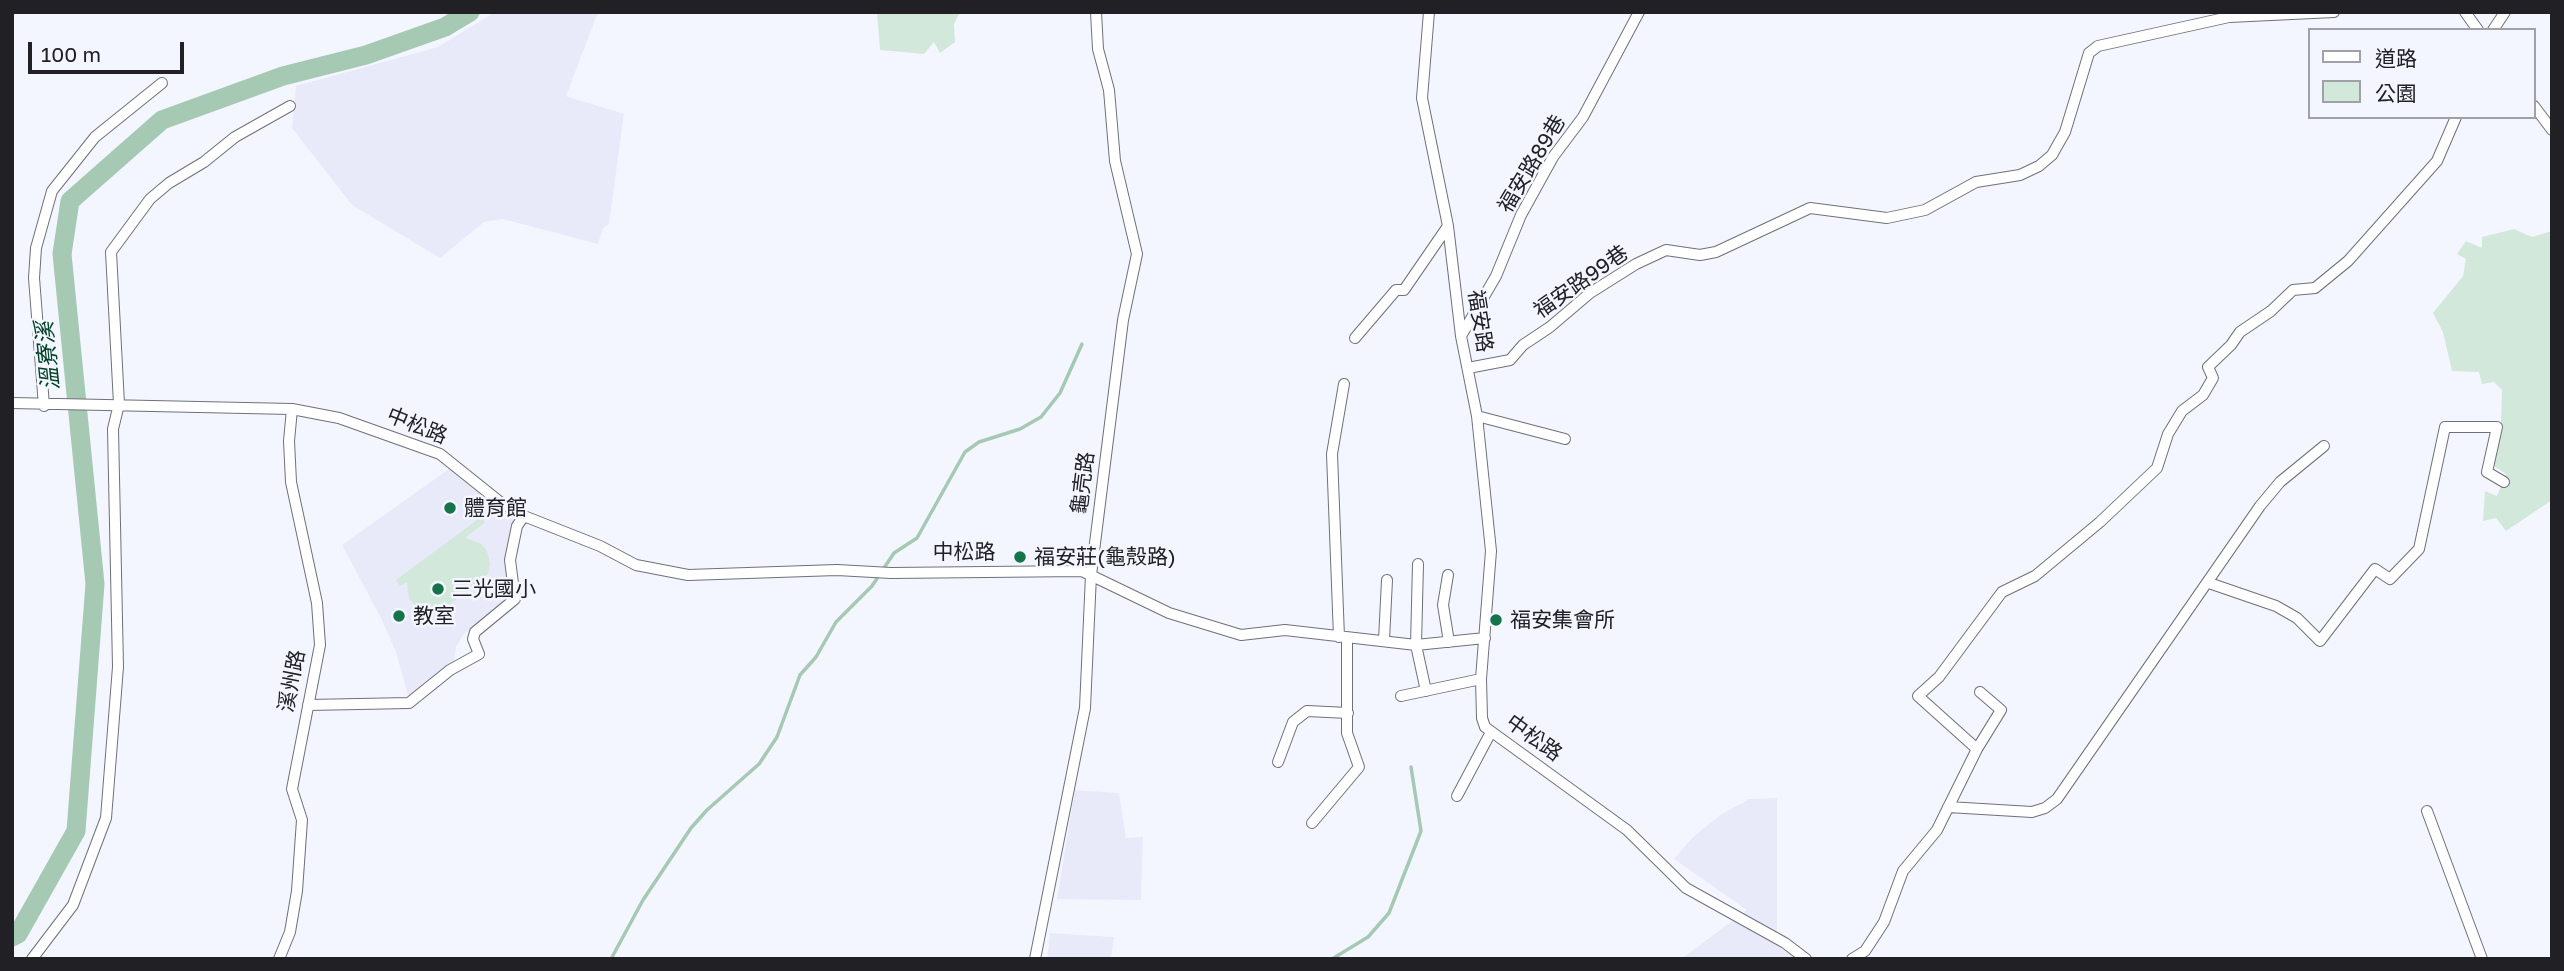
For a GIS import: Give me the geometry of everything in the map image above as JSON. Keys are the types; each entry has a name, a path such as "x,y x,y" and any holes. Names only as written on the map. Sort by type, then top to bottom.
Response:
{"street":[{"name":"龜壳路","path":"1035,959 1085,708 1091,575 1121,331 1137,254 1115,161 1109,90 1098,49 1096,12"},
{"name":"福安路","path":"1429,12 1422,98 1448,226 1461,336 1477,416 1491,551 1485,638"},
{"name":"福安路89巷","path":"1461,336 1496,276 1521,215 1553,157 1583,117 1639,12"},
{"name":"福安路99巷","path":"1468,368 1510,360 1523,345 1550,327 1590,293 1636,264 1666,250 1700,255 1716,252 1810,208 1887,218 1925,210 1976,182 2020,175 2039,166 2052,155 2065,132 2089,53 2098,46 2229,17 2334,12"},
{"path":"2465,12 2477,28"},
{"path":"2494,28 2505,12"},
{"path":"12,403 44,406 34,278 36,248 52,191 95,137 162,83"},
{"path":"32,959 74,905 106,818 118,667 113,429 119,404 111,252 150,199 169,183 204,162 235,137 290,106"},
{"path":"2536,109 2552,130"},
{"path":"1977,749 1918,696 1939,677 2002,592 2035,576 2158,468 2168,434 2182,411 2203,395 2213,378 2208,367 2231,345 2240,332 2271,311 2293,290 2315,288 2348,261 2437,161 2455,119"},
{"path":"1355,338 1396,290 1404,290 1448,226"},
{"path":"1312,823 1359,767 1347,733 1332,454 1344,384"},
{"name":"中松路","path":"44,406 119,404 292,409 339,418 440,454 500,502 524,516 600,546 636,565 688,575 836,570 891,573 1082,571 1170,613 1241,635 1285,630 1416,645 1485,638 1481,679 1482,718 1485,727 1628,830 1686,888 1785,943 1806,959"},
{"name":"溪州路","path":"279,959 290,932 298,891 302,820 292,789 320,645 317,603 291,482 289,441 292,409"},
{"path":"1477,416 1565,439"},
{"path":"2209,583 2276,606 2297,618 2320,641 2375,569 2390,579 2419,549 2445,428 2497,427 2487,472 2504,482"},
{"path":"1948,807 2032,813 2057,799 2280,482 2324,446"},
{"path":"308,705 409,703 450,670 479,654 473,639 475,632 516,599 510,560 517,526 524,516"},
{"path":"1418,564 1416,645 1426,691"},
{"path":"1448,575 1443,605 1449,642"},
{"path":"1384,640 1387,580"},
{"path":"1401,696 1481,679"},
{"path":"1852,959 1865,951 1884,922 1903,871 1937,830 1977,749 2001,710 1979,692"},
{"path":"1278,762 1293,722 1307,711 1348,713"},
{"path":"1457,796 1491,732"},
{"path":"2427,811 2482,959"}],"shaded area":[{"path":"495,12 598,12 566,96 624,114 609,224 603,228 598,244 503,219 484,222 440,258 352,205 292,128 296,86 438,47"},
{"name":"三光國小","path":"456,464 525,517 516,531 510,595 463,635 456,647 453,667 410,703 396,652 342,545"},
{"path":"1075,790 1119,793 1126,838 1143,837 1141,900 1057,899"},
{"path":"1777,798 1777,946 1797,959 1681,959 1747,910 1674,859 1692,838 1720,815 1750,799"},
{"path":"1050,933 1114,937 1111,959 1047,959"}],"green space":[{"path":"877,12 960,12 954,24 955,42 940,53 934,42 924,54 880,50"},
{"path":"2514,229 2532,237 2552,231 2552,500 2506,531 2496,518 2483,521 2485,491 2497,496 2506,474 2494,466 2501,423 2502,390 2494,382 2482,384 2479,372 2452,371 2443,332 2433,313 2463,276 2466,259 2457,254 2466,241 2482,248 2482,237"},
{"path":"481,517 485,522 465,538 480,543 487,551 490,564 488,574 443,610 428,612 416,607 409,598 407,582 400,586 396,580"}],"waterway":[{"name":"溫寮溪","path":"12,937 18,934 76,831 95,584 62,254 70,201 162,120 283,76 366,55 445,27 470,12"},
{"path":"611,959 643,900 691,828 707,810 759,764 777,737 800,675 816,657 836,622 872,586 894,553 917,538 965,452 979,442 1020,429 1041,417 1060,393 1082,344"},
{"path":"1332,959 1368,937 1389,913 1421,831 1411,767"}],"place":[{"name":"體育館","path":"450,508"},
{"name":"福安莊(龜殼路)","path":"1020,557"},
{"name":"三光國小","path":"438,589"},
{"name":"教室","path":"399,616"},
{"name":"福安集會所","path":"1496,620"}]}
